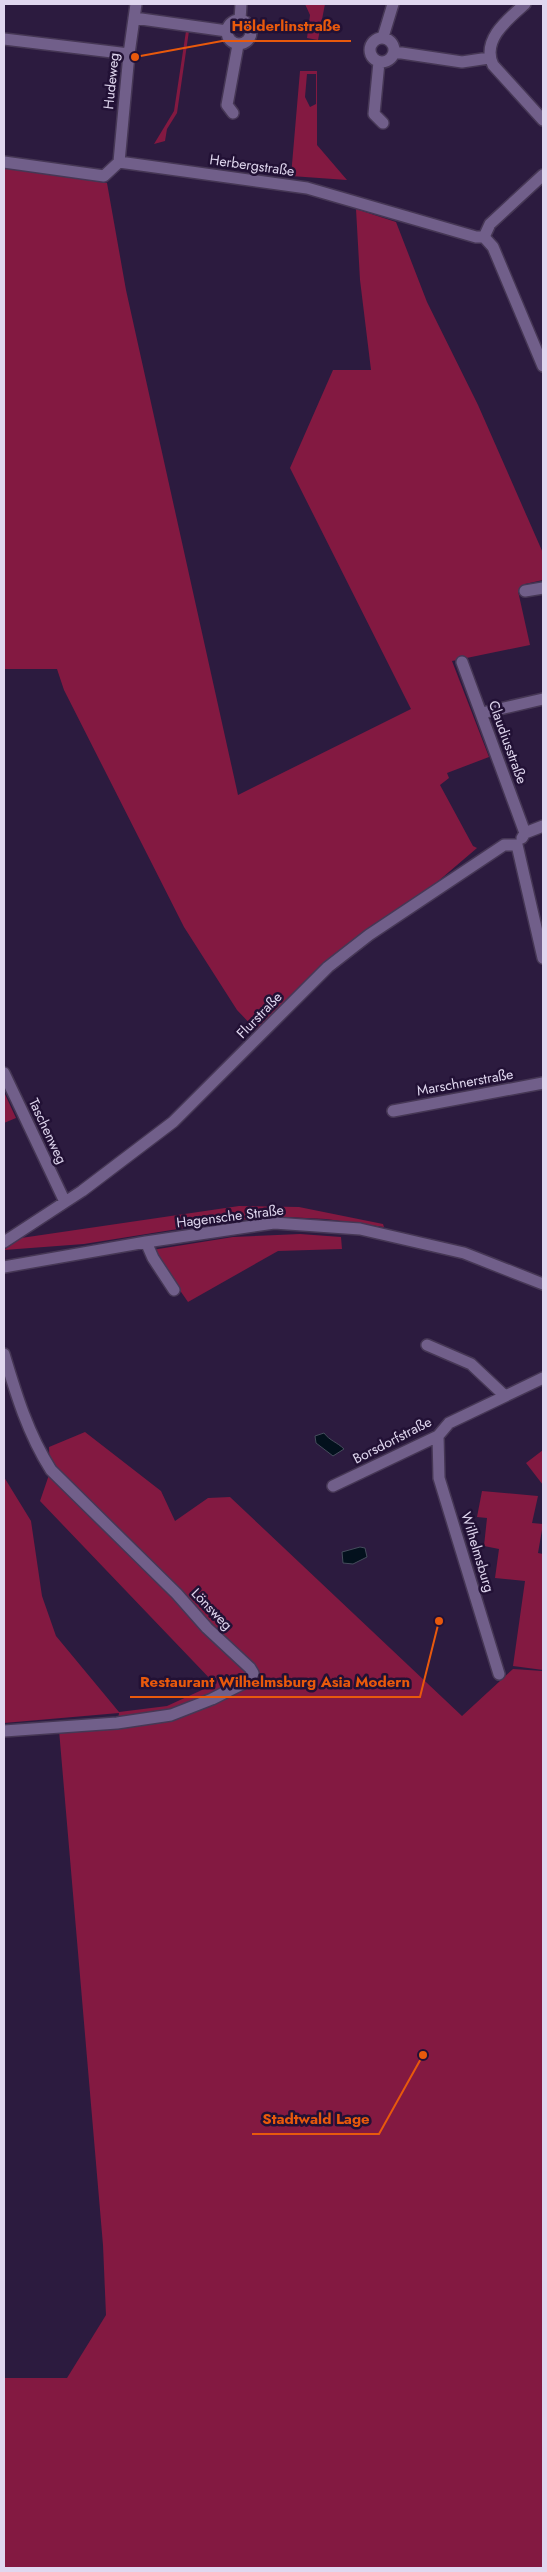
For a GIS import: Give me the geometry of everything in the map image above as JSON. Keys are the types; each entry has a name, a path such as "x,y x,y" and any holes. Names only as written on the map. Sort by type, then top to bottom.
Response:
{"street":[{"name":"Hudeweg","path":"119,162 129,54 136,4"},
{"path":"240,20 242,4"},
{"path":"383,37 394,45 394,52 392,58 386,62 379,62 374,59 370,48 372,42 383,37 393,4"},
{"path":"525,4 502,24 492,42 490,58 493,65 543,120"},
{"path":"134,18 227,32"},
{"path":"240,20 251,27 252,33 245,44 238,45 228,38 227,32 229,25 240,20"},
{"path":"4,39 129,54"},
{"path":"233,113 227,104 238,45"},
{"path":"394,52 462,62 490,58"},
{"path":"379,62 374,114 383,123"},
{"path":"4,162 104,176 119,162"},
{"name":"Herbergstraße","path":"119,162 307,188 476,237 484,237"},
{"path":"543,175 490,224 484,237 493,247 543,366"},
{"path":"525,591 543,588"},
{"name":"Claudiusstraße","path":"462,662 525,833"},
{"path":"482,712 543,699"},
{"path":"543,826 525,833 517,845 543,958"},
{"name":"Flurstraße","path":"4,1242 122,1162 173,1122 328,967 368,935 504,845 517,845"},
{"name":"Taschenweg","path":"4,1073 65,1202"},
{"name":"Marschnerstraße","path":"393,1111 543,1083"},
{"name":"Hagensche Straße","path":"4,1267 146,1242 274,1223 342,1226 464,1253 543,1284"},
{"path":"146,1242 153,1258 174,1290"},
{"path":"427,1345 471,1364 506,1396"},
{"name":"Lönsweg","path":"4,1354 24,1418 40,1453 51,1470 177,1594 208,1628 250,1668 252,1673 250,1680 212,1699 171,1715 117,1723 4,1731"},
{"name":"Borsdorfstraße","path":"333,1486 438,1436 449,1423 543,1378"},
{"name":"Wilhelmsburg","path":"438,1436 439,1478 499,1674"}],"shaded area":[{"path":"305,4 325,4 318,40 307,38 310,15"},
{"path":"186,31 189,31 177,113 167,129 165,141 154,144 174,111"},
{"path":"300,71 317,71 317,145 347,180 291,176","holes":["307,74 316,74 316,104 310,107 305,97"]},
{"path":"4,168 107,183 126,290 238,795 411,709 290,468 333,370 371,370 360,280 356,209 396,222 427,302 478,405 543,553 543,580 525,584 518,591 530,645 452,661 489,757 447,773 449,778 440,785 473,846 477,848 429,889 327,961 257,1031 237,1010 184,927 64,690 57,669 4,669"},
{"path":"4,1092 16,1118 4,1123"},
{"path":"239,1206 299,1207 383,1224 384,1227 326,1219 286,1217 234,1220 84,1244 4,1250 21,1238"},
{"path":"300,1234 341,1237 342,1249 278,1251 188,1302 152,1250 233,1237"},
{"path":"85,1432 161,1491 175,1521 208,1498 230,1497 462,1716 513,1669 543,1671 543,2568 4,2568 4,2378 67,2378 106,2315 103,2245 59,1730 117,1725 119,1713 4,1723 4,1477 31,1521 42,1596 56,1636 119,1712 167,1706 215,1684 40,1501 50,1472 49,1447"},
{"path":"543,1450 543,1485 526,1463"},
{"path":"482,1491 538,1496 532,1523 543,1524 538,1553 543,1554 543,1670 513,1666 525,1581 495,1578 499,1549 484,1546 487,1518 477,1517"}],"water":[{"path":"324,1433 344,1449 333,1456 316,1443 315,1436"},
{"path":"360,1547 365,1548 367,1557 353,1564 343,1563 342,1552"}],"place":[{"name":"Hölderlinstraße","path":"135,57"},
{"name":"Restaurant Wilhelmsburg Asia Modern","path":"439,1621"},
{"name":"Stadtwald Lage","path":"423,2055"}]}
